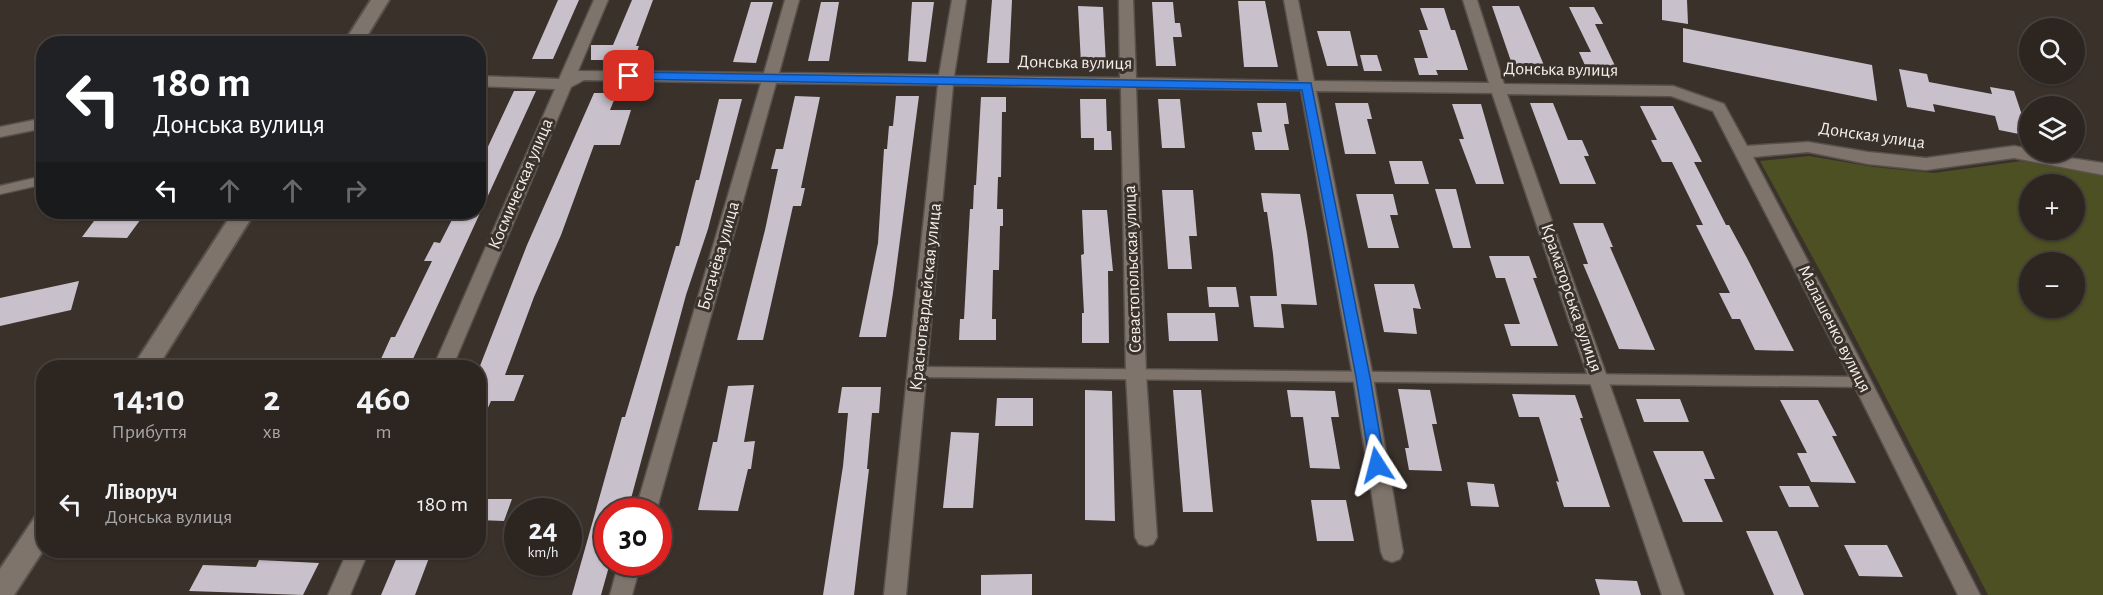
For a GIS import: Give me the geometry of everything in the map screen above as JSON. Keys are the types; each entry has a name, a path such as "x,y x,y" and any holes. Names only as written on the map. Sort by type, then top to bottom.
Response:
{"street":[{"path":"357,36 380,0"},
{"name":"Космическая улица","path":"445,360 601,0"},
{"name":"Богачёва улица","path":"649,498 792,0"},
{"name":"Красногвардейская улица","path":"895,595 919,372 946,81 958,0"},
{"name":"Севастопольская улица","path":"1126,0 1136,375 1146,537"},
{"path":"1291,0 1363,377 1392,552"},
{"name":"Краматорська вулиця","path":"1470,0 1498,89 1673,595"},
{"name":"Донська вулиця","path":"486,81 564,84 582,75 1673,92"},
{"name":"Малашенко вулиця","path":"1673,92 1719,108 1862,382 1969,595"},
{"path":"0,132 36,125"},
{"name":"Донская улица","path":"1742,152 1808,147 1868,158 1926,164 2014,152 2103,169"},
{"path":"149,360 240,219"},
{"path":"0,593 36,537"},
{"path":"339,595 355,558"},
{"path":"621,595 626,576"}],"lane":[{"path":"0,190 36,182"},
{"path":"919,372 1862,382"}],"green space":[{"path":"1809,156 1874,167 1934,173 2019,161 2103,175 2103,595 1988,595 1830,289 1760,161"}],"building":[{"path":"558,0 579,0 553,59 532,59"},
{"path":"632,0 653,0 636,46 639,46 634,60 591,60 591,45 613,45"},
{"path":"992,0 1012,0 1009,63 987,63"},
{"path":"1662,0 1687,0 1688,24 1662,20"},
{"path":"1238,1 1265,1 1278,67 1244,67"},
{"path":"751,2 773,2 756,63 733,62"},
{"path":"821,2 839,2 829,61 808,61"},
{"path":"912,2 934,2 926,62 908,61"},
{"path":"1152,2 1173,2 1175,23 1180,23 1182,37 1173,37 1176,66 1156,66"},
{"path":"1078,6 1103,7 1106,65 1081,64"},
{"path":"1492,6 1519,6 1546,70 1514,70"},
{"path":"1569,7 1594,7 1603,24 1595,24 1618,72 1588,72 1579,52 1591,52"},
{"path":"1420,8 1444,8 1451,30 1455,30 1468,70 1436,70 1438,75 1419,75 1414,58 1428,58 1419,30 1428,30"},
{"path":"1683,28 1872,65 1877,101 1683,62"},
{"path":"1317,31 1350,31 1358,66 1327,66"},
{"path":"1360,55 1377,55 1382,71 1364,71"},
{"path":"1899,69 1927,74 1929,82 1992,94 1990,87 2014,91 2019,106 2019,134 1999,130 1995,116 1933,104 1935,112 1907,107"},
{"path":"514,91 536,91 486,200 486,151"},
{"path":"594,93 617,93 610,110 631,110 620,145 594,145 505,375 524,375 514,401 491,401 486,412 486,360 482,360 527,245"},
{"path":"795,96 820,97 801,188 805,188 801,206 793,206 763,340 737,340 778,169 771,169 776,149 783,149"},
{"path":"896,96 919,96 893,293 886,337 859,337 878,243 884,149 887,149 889,126 893,126"},
{"path":"981,97 1006,97 1006,112 1002,112 1001,177 998,177 997,209 1003,209 1003,226 1000,226 999,270 993,270 992,319 996,319 996,340 959,340 960,319 964,319 970,209 973,209 974,185 976,185"},
{"path":"719,99 742,99 708,229 686,295 631,498 599,498 622,417 625,417 676,246 679,246 696,180 699,180"},
{"path":"1080,99 1106,99 1107,131 1111,131 1112,150 1094,150 1094,138 1081,138"},
{"path":"1158,99 1180,99 1185,148 1162,148"},
{"path":"1257,103 1286,103 1289,124 1284,124 1289,150 1255,150 1252,132 1262,132"},
{"path":"1335,103 1368,103 1372,119 1367,119 1376,154 1345,154"},
{"path":"1530,103 1553,103 1568,140 1582,140 1589,156 1584,156 1596,184 1560,184"},
{"path":"1452,104 1481,104 1504,184 1476,184 1459,139 1464,139"},
{"path":"1640,106 1673,106 1702,162 1694,162 1726,225 1729,225 1747,258 1794,351 1755,350 1740,319 1732,319 1719,293 1730,293 1696,225 1703,225 1672,162 1662,162 1651,140 1657,140"},
{"path":"1389,161 1422,161 1429,184 1395,184"},
{"path":"1435,189 1456,189 1471,248 1453,248"},
{"path":"1162,190 1193,190 1197,236 1189,236 1192,269 1168,269"},
{"path":"1261,193 1300,194 1307,234 1317,305 1281,304 1284,328 1254,327 1250,296 1277,296 1267,212 1264,212"},
{"path":"1356,194 1393,194 1398,215 1390,215 1399,248 1368,248"},
{"path":"1082,210 1107,210 1113,271 1108,271 1109,343 1082,343 1082,313 1084,313 1081,255 1084,254"},
{"path":"96,219 141,219 127,238 82,237"},
{"path":"452,219 477,219 413,359 381,359 391,337 395,337 432,261 424,261 434,242 440,243"},
{"path":"1573,223 1603,223 1613,247 1610,247 1655,350 1619,349 1583,264 1588,264"},
{"path":"1489,256 1529,256 1537,278 1533,278 1558,346 1511,346 1504,324 1520,324 1505,278 1496,278"},
{"path":"79,281 71,310 0,326 0,298"},
{"path":"1374,284 1414,284 1421,309 1413,308 1417,334 1384,332"},
{"path":"1207,287 1236,287 1239,307 1209,307"},
{"path":"1167,313 1215,313 1218,341 1169,341"},
{"path":"754,385 744,442 755,441 751,469 748,469 738,511 698,510 713,442 717,442 728,386"},
{"path":"842,387 881,387 879,413 872,413 867,469 869,469 854,595 823,595 843,466 848,413 838,413"},
{"path":"1398,389 1430,390 1437,424 1432,424 1442,471 1409,470 1405,448 1409,448"},
{"path":"1085,390 1112,391 1115,521 1085,520"},
{"path":"1173,390 1201,390 1213,512 1183,512"},
{"path":"1287,390 1335,391 1339,417 1331,417 1340,469 1310,468 1303,417 1291,417"},
{"path":"1512,394 1575,395 1583,418 1580,418 1610,507 1564,507 1556,481 1559,482 1539,417 1519,417"},
{"path":"997,398 1033,398 1033,426 995,426"},
{"path":"1636,399 1680,399 1689,422 1644,422"},
{"path":"1780,400 1818,400 1837,436 1832,436 1856,483 1811,482 1797,453 1807,453"},
{"path":"951,432 979,433 973,508 943,508"},
{"path":"1653,451 1703,451 1715,479 1704,479 1723,522 1683,522"},
{"path":"1467,482 1494,484 1499,507 1471,506"},
{"path":"1779,486 1809,486 1819,507 1789,507"},
{"path":"486,499 504,499 504,521 486,520"},
{"path":"1311,500 1346,500 1354,541 1317,541"},
{"path":"594,517 594,576 606,576 601,595 572,595 577,576 582,576 582,559"},
{"path":"1746,531 1777,531 1804,595 1774,595"},
{"path":"1844,545 1887,545 1903,577 1859,576"},
{"path":"397,558 429,558 415,595 381,595"},
{"path":"259,560 319,563 303,595 189,591 203,565 256,567"},
{"path":"1032,574 1032,595 981,595 981,575"},
{"path":"1595,579 1637,581 1641,595 1600,595"}],"route":[{"path":"629,76 1307,86 1363,377 1377,465"}]}
